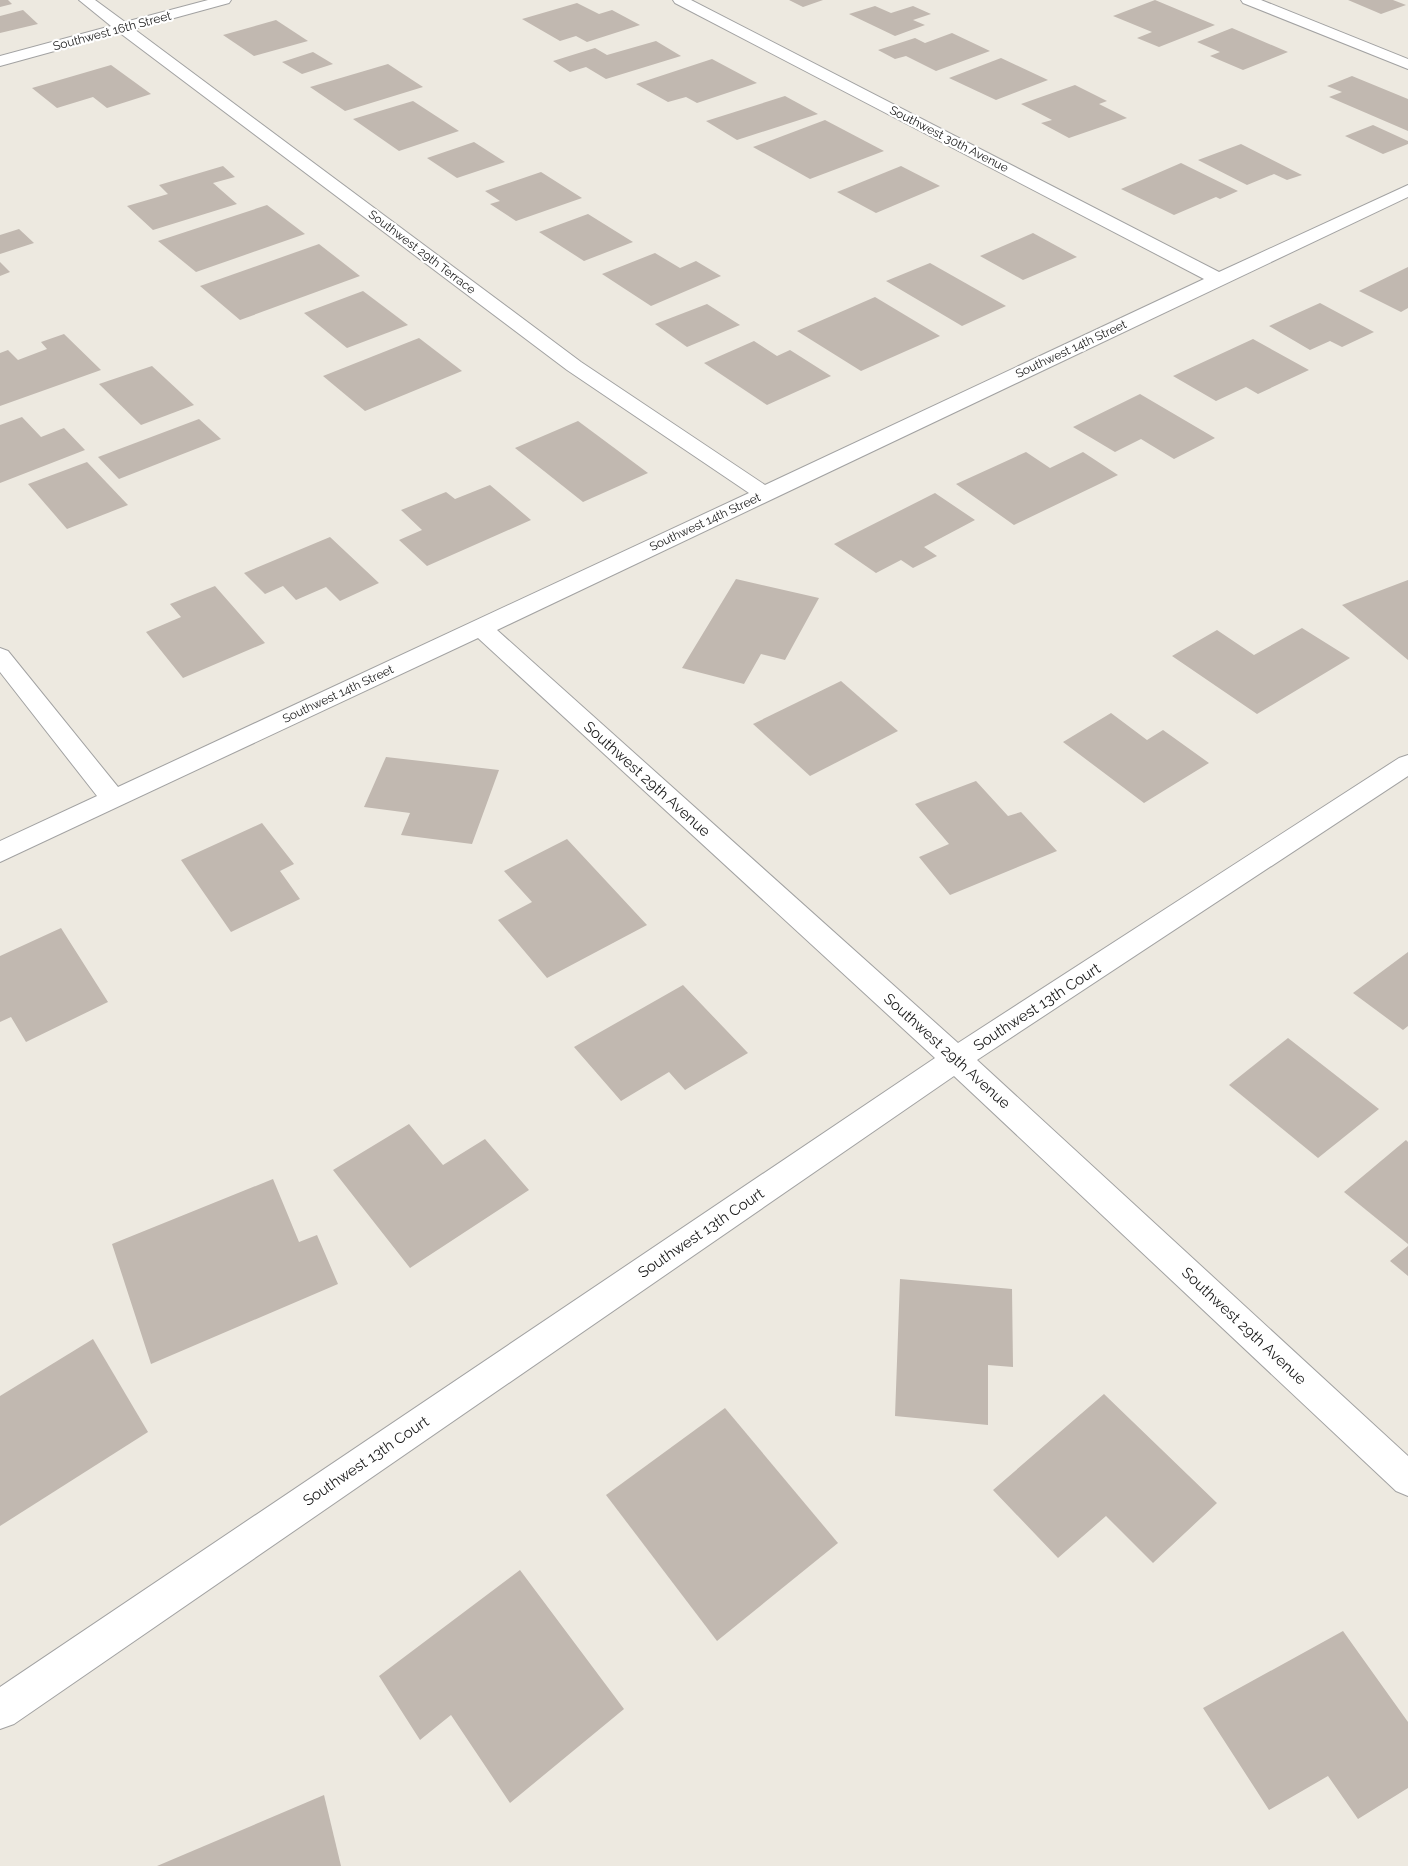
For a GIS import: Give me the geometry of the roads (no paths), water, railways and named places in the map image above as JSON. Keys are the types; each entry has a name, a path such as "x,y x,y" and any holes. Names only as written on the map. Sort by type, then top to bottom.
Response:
{"street":[{"name":"Southwest 29th Terrace","path":"86,0 574,366 764,494"},
{"name":"Southwest 16th Street","path":"0,61 224,0"},
{"name":"Southwest 30th Avenue","path":"680,0 1218,279"},
{"path":"1248,0 1408,64"},
{"name":"Southwest 14th Street","path":"0,852 481,628 1408,190"},
{"name":"Southwest 29th Avenue","path":"481,628 956,1059 1408,1479"},
{"path":"0,656 113,798"},
{"name":"Southwest 13th Court","path":"0,1710 956,1059 1408,764"}]}
